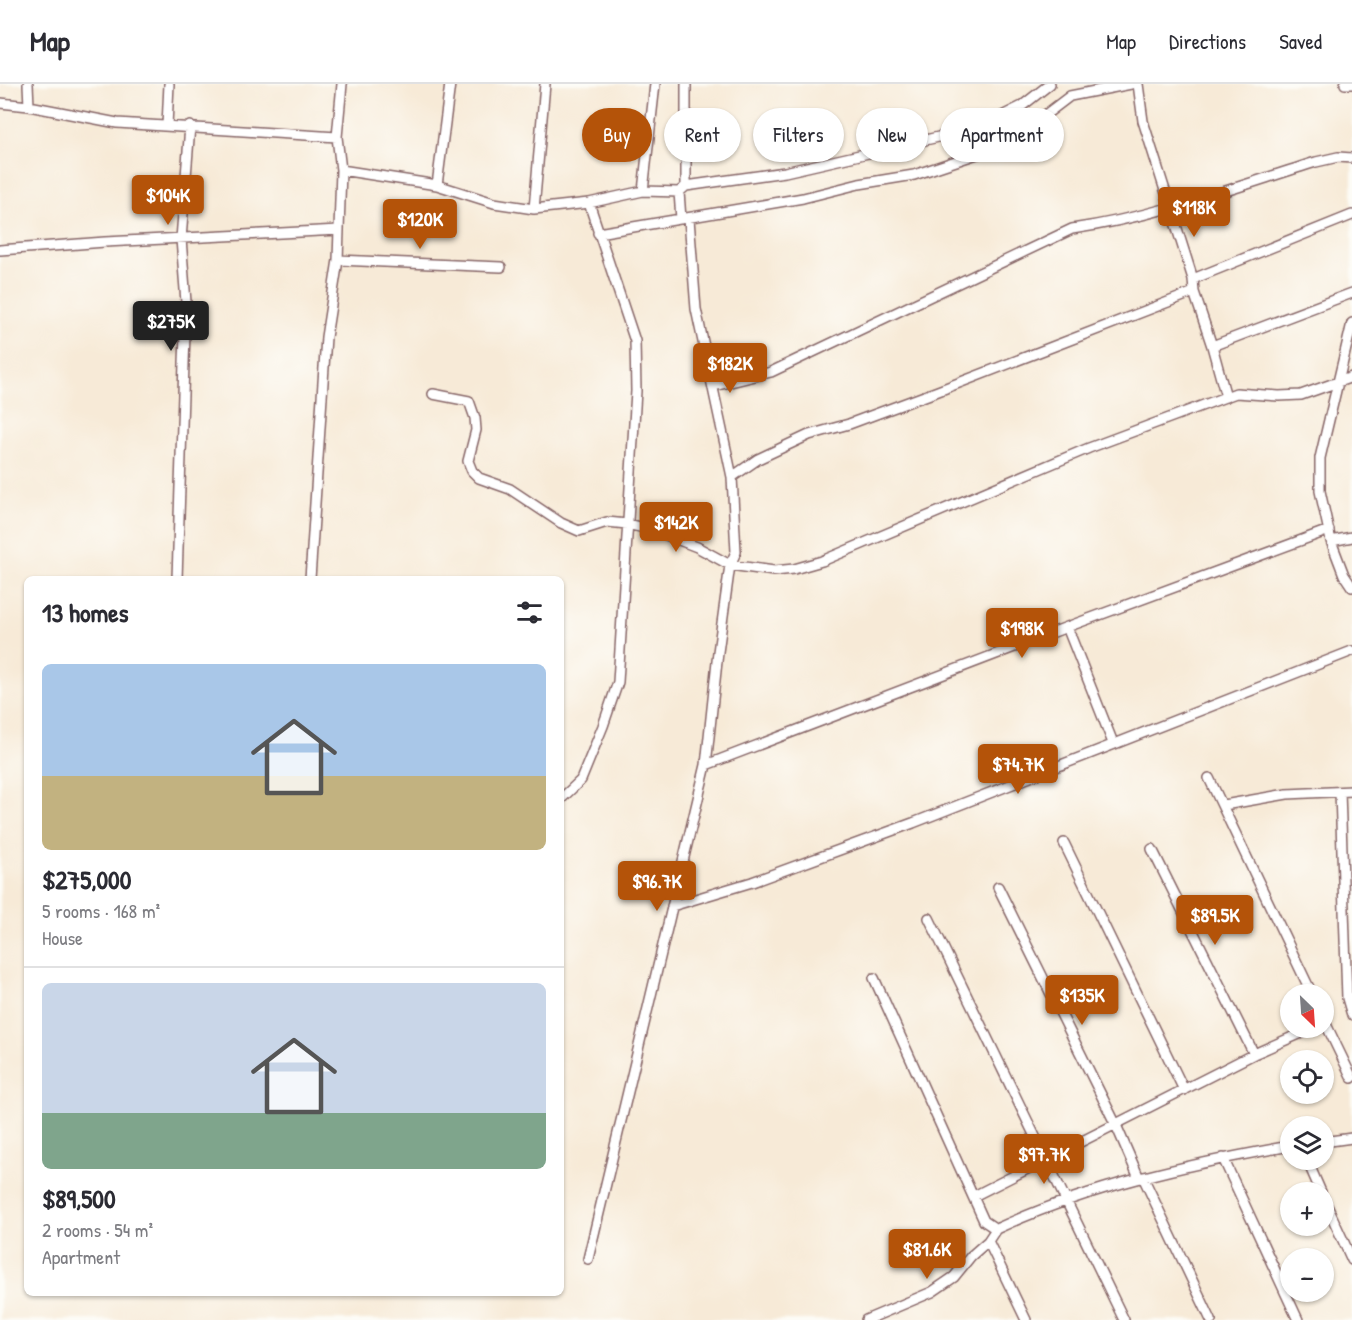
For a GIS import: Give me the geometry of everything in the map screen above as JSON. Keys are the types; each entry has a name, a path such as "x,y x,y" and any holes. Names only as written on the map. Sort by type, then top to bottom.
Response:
{"street":[{"path":"28,84 29,106"},
{"path":"167,126 169,84"},
{"path":"310,576 326,337 338,260 341,170 337,136 342,84"},
{"path":"436,185 450,84"},
{"path":"534,209 545,84"},
{"path":"643,191 655,84"},
{"path":"588,1259 706,765 730,565 736,552 732,477 696,309 685,219 683,189 686,84"},
{"path":"341,170 436,185 495,202 534,209 589,203 643,191 683,189 784,172 978,128 1022,106 1050,84"},
{"path":"598,233 803,198 859,184 914,174 1006,144 1070,96 1131,84"},
{"path":"1138,84 1143,121 1193,279 1194,292 1226,397"},
{"path":"1345,84 1352,84"},
{"path":"0,103 29,106 117,123 337,136"},
{"path":"177,576 186,302 181,239 190,126"},
{"path":"714,386 771,372 1072,229 1170,207 1316,162 1338,157 1352,158"},
{"path":"564,796 580,780 603,726 618,682 636,391 635,341 589,203"},
{"path":"1193,279 1352,215"},
{"path":"0,250 105,242 339,230"},
{"path":"338,260 501,267"},
{"path":"732,477 758,459 809,435 849,424 1194,292"},
{"path":"1212,346 1352,293"},
{"path":"1352,323 1320,458 1320,491 1331,541 1344,575 1352,586"},
{"path":"433,394 469,401 475,418 476,430 468,461 478,478 510,489 561,524 579,531 607,522 627,524 653,530 697,547 730,565 774,571 794,569 822,561 1089,448 1236,393 1301,395 1352,377"},
{"path":"706,765 1329,530"},
{"path":"1331,541 1352,537"},
{"path":"1067,627 1113,743"},
{"path":"672,906 752,882 902,827 1352,651"},
{"path":"1209,778 1224,805 1307,984"},
{"path":"1224,805 1287,794 1352,791"},
{"path":"1340,792 1347,998 1352,1015"},
{"path":"1064,843 1184,1090"},
{"path":"1152,849 1254,1054"},
{"path":"999,887 1211,1320"},
{"path":"928,918 1124,1320"},
{"path":"874,978 984,1221 996,1229"},
{"path":"974,1196 1254,1054 1290,1038"},
{"path":"1332,1038 1352,1078"},
{"path":"1334,1140 1352,1138"},
{"path":"866,1320 932,1292 954,1277 971,1256 988,1241 996,1229 1026,1215 1141,1177 1280,1148"},
{"path":"1223,1158 1298,1320"},
{"path":"1334,1221 1352,1260"},
{"path":"988,1241 1026,1320"}]}
